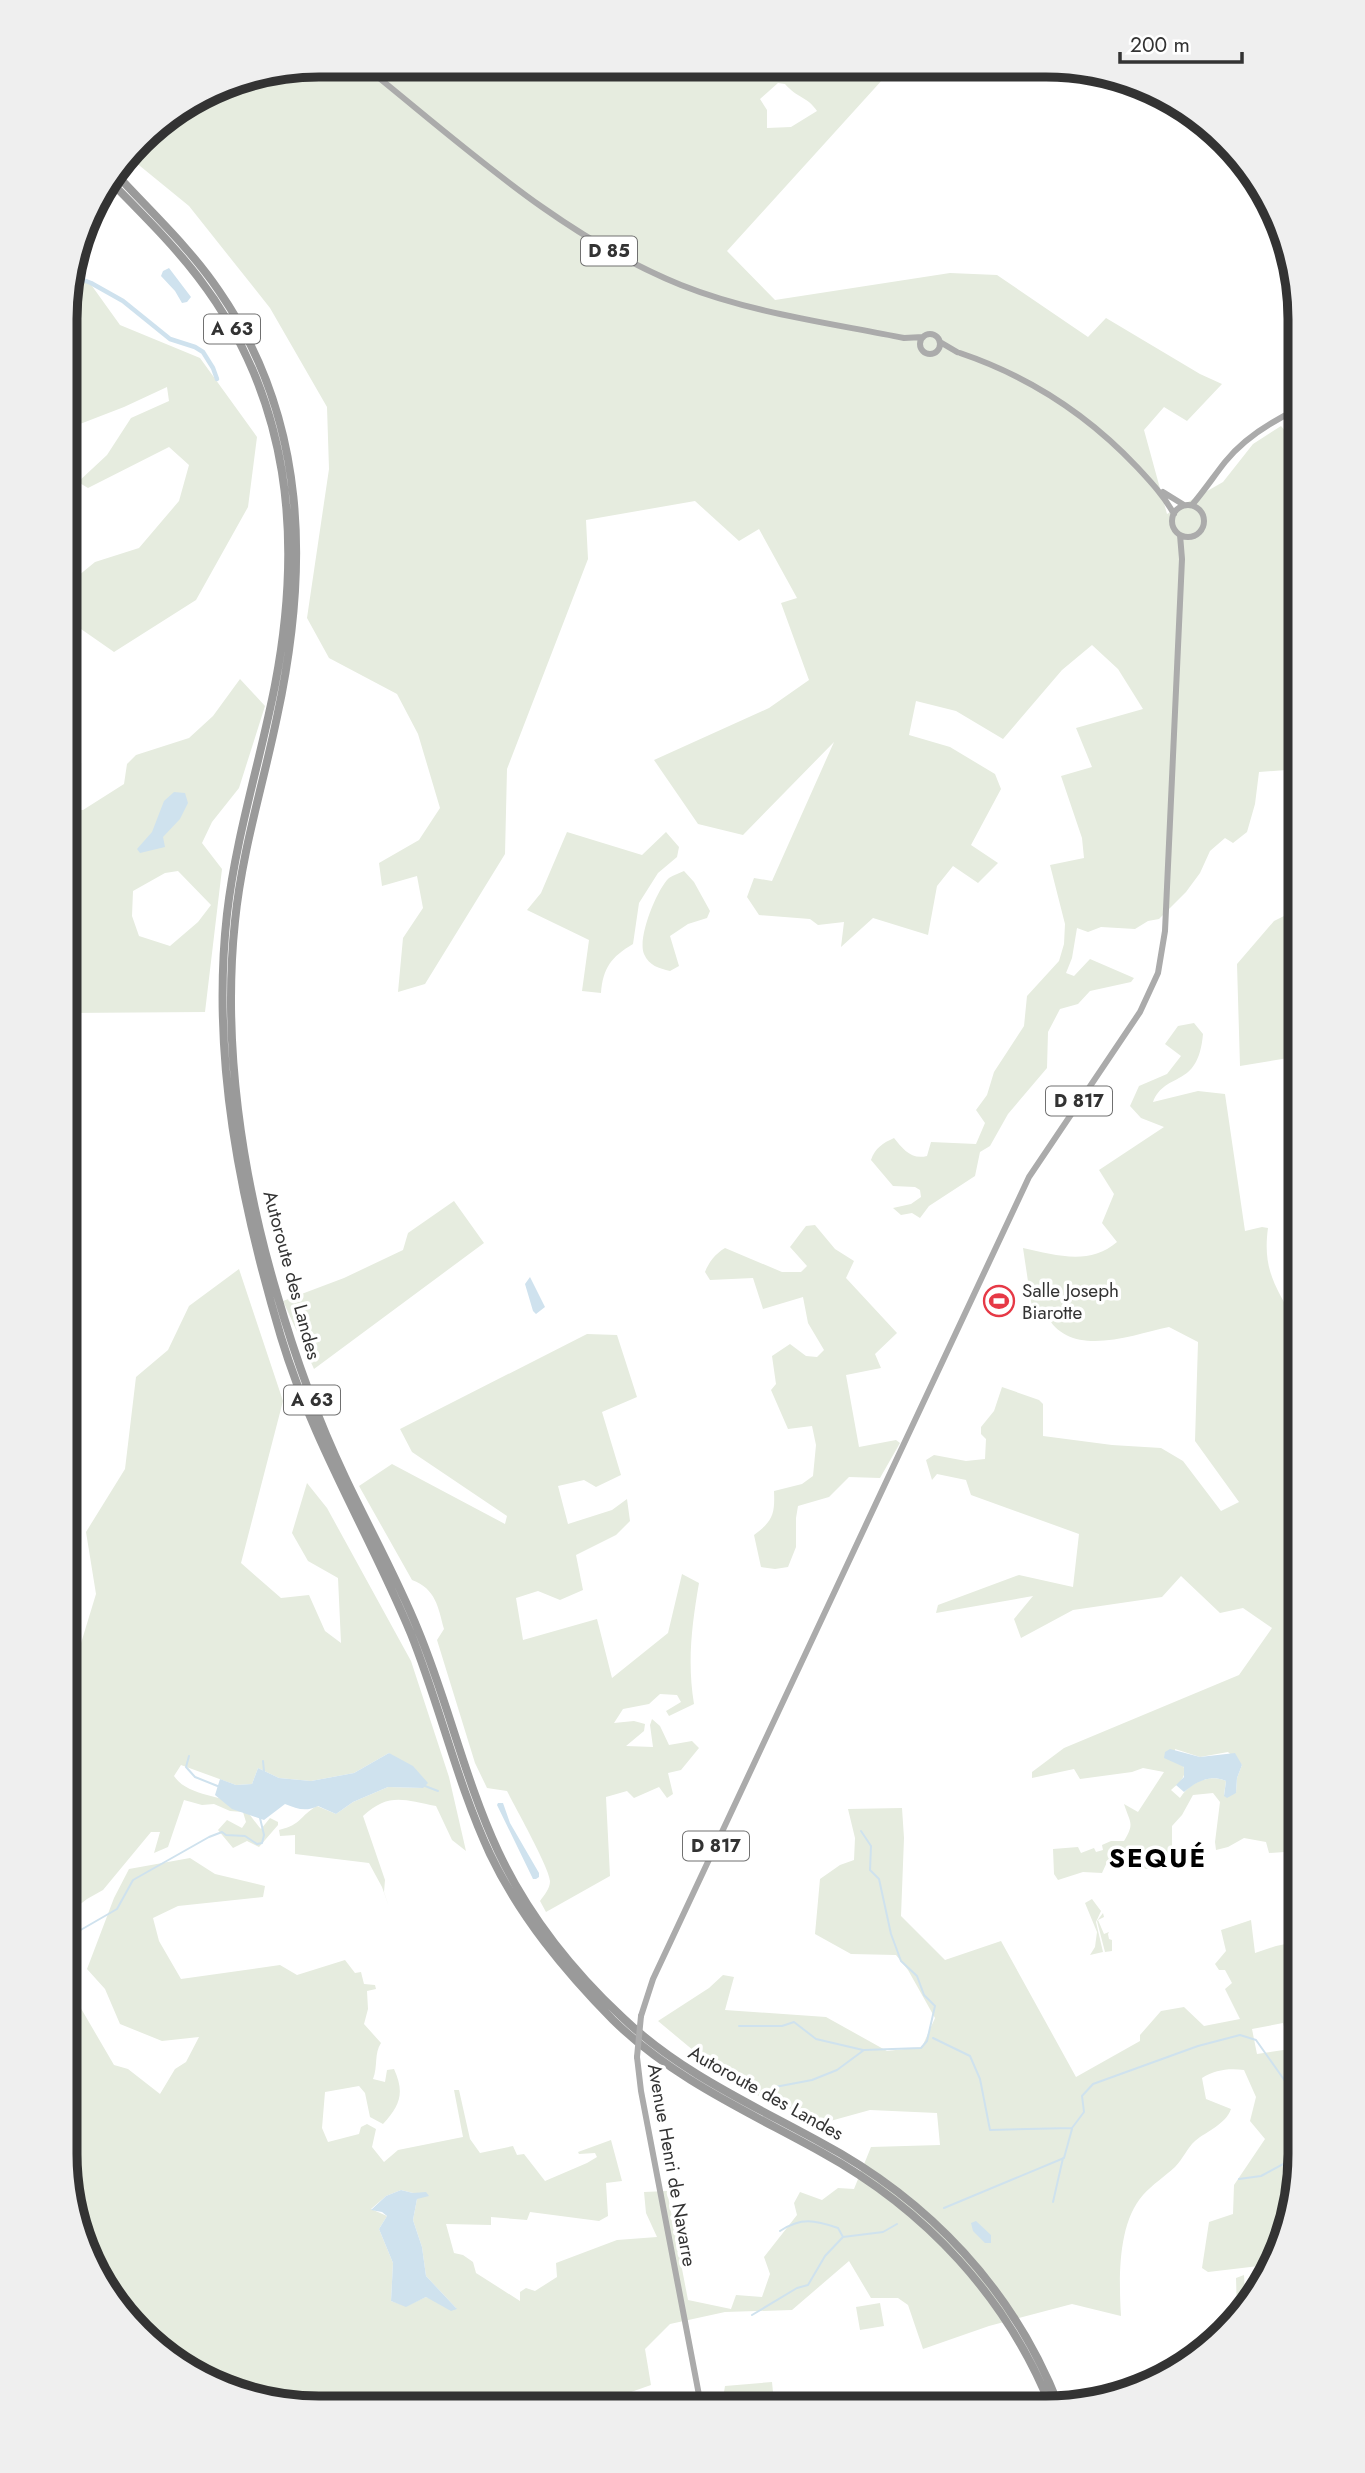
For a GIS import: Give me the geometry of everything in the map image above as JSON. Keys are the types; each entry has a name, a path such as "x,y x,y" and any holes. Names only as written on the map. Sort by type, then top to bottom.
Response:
{"highway":[{"name":"Autoroute des Landes","path":"122,180 204,270 228,304 260,362 275,402 287,448 297,536 294,610 277,717 240,879 232,956 233,1031 242,1135 265,1250 295,1353 334,1452 417,1628 497,1850 521,1894 542,1924 579,1973 625,2020 665,2053 708,2082 873,2173 943,2229 981,2271 1010,2311 1035,2353 1054,2395"},
{"name":"Autoroute des Landes","path":"116,188 195,273 223,312 251,365 267,405 279,449 286,502 289,571 276,681 240,836 227,919 223,996 229,1109 258,1256 286,1354 307,1413 409,1631 463,1787 490,1854 514,1898 573,1979 645,2048 691,2081 866,2179 904,2207 937,2237 973,2275 1006,2320 1046,2396"}],"main road":[{"name":"D 85","path":"379,78 534,202 576,231 618,255 683,286 751,307 904,338 923,337"},
{"path":"933,334 940,342 957,352 938,350 927,354 920,347 923,337 933,334"},
{"name":"D 85","path":"904,338 920,347"},
{"path":"938,350 940,342"},
{"path":"960,353 1005,370 1053,396 1102,433 1156,487 1174,514 1174,528 1180,535 1192,536 1203,527 1204,518 1200,509 1208,486"},
{"path":"1174,514 1208,486 1225,462 1248,439 1288,414"},
{"path":"1156,487 1200,509"},
{"name":"D 817","path":"1180,535 1182,559"},
{"name":"D 817","path":"1182,559 1192,536"},
{"name":"Avenue Henri de Navarre","path":"699,2395 642,2094 637,2057 641,2016 653,1979 1029,1177 1131,1027 1158,973 1165,931 1182,559"}],"shaded area":[{"path":"885,77 727,251 775,300 950,273 997,275 1088,337 1106,318 1200,374 1222,384 1187,421 1164,407 1144,430 1167,514 1223,482 1253,444 1281,426 1288,434 1288,770 1259,772 1255,804 1247,832 1233,843 1225,838 1210,851 1200,873 1186,892 1159,919 1148,921 1135,929 1101,927 1088,932 1077,928 1072,958 1066,973 1074,976 1090,959 1134,978 1131,982 1090,991 1078,1004 1060,1009 1048,1032 1047,1068 1008,1114 990,1146 980,1152 975,1176 929,1206 920,1218 912,1213 901,1215 893,1208 911,1204 921,1197 920,1190 915,1187 893,1186 871,1160 880,1146 894,1138 908,1153 921,1157 927,1156 931,1142 976,1144 985,1123 976,1110 987,1095 994,1072 1024,1026 1027,996 1059,961 1064,944 1065,924 1050,865 1084,858 1082,838 1061,776 1092,767 1076,728 1143,709 1118,669 1092,645 1062,670 1003,739 956,711 916,701 909,735 950,747 995,774 1001,789 971,845 998,863 978,883 953,866 937,886 928,935 873,918 841,947 844,922 818,925 810,919 759,915 747,897 754,878 772,881 834,742 743,835 698,824 654,760 769,708 809,680 781,603 797,598 759,529 739,541 695,501 586,520 588,559 507,769 505,854 425,984 398,992 403,938 423,908 417,876 382,886 379,863 419,840 440,808 418,734 397,694 329,658 307,618 329,469 327,407 270,308 189,206 135,162 160,137 198,109 227,95 272,82 303,78","holes":["778,83 785,84 817,111 791,127 767,128 767,110 760,99"]},
{"path":"81,279 87,279 120,325 200,358 257,437 248,507 196,600 114,652 77,628 77,577 95,562 139,548 179,501 189,465 169,447 88,488 78,482 107,455 131,418 169,401 167,387 77,425 77,319"},
{"path":"240,679 265,706 239,788 212,822 202,843 222,869 205,1012 77,1013 77,810 83,810 124,784 127,764 136,755 189,738 213,716","holes":["178,871 211,905 198,922 170,946 139,936 132,916 133,891 165,873"]},
{"path":"567,832 642,855 666,832 679,847 677,857 658,873 639,903 633,944 619,954 606,970 601,993 582,991 589,940 527,910 541,893"},
{"path":"684,871 694,882 710,911 707,918 688,924 670,936 679,966 670,971 649,961 644,954 643,937 649,914 664,884"},
{"path":"1288,914 1288,1058 1240,1066 1237,964 1274,921"},
{"path":"1194,1023 1203,1034 1195,1064 1159,1092 1153,1102 1198,1091 1225,1094 1245,1231 1268,1228 1269,1268 1287,1309 1287,1852 1269,1853 1266,1842 1244,1838 1216,1850 1220,1802 1213,1793 1193,1795 1182,1815 1172,1826 1172,1851 1175,1852 1167,1869 1146,1869 1114,1856 1108,1860 1102,1873 1083,1872 1058,1880 1054,1874 1053,1849 1078,1847 1081,1853 1094,1848 1096,1852 1103,1850 1102,1845 1111,1841 1124,1841 1130,1819 1124,1804 1138,1812 1164,1772 1143,1768 1080,1779 1074,1769 1032,1778 1032,1772 1064,1748 1239,1675 1272,1628 1243,1608 1220,1613 1181,1576 1162,1597 1073,1610 1021,1638 1014,1619 1033,1596 936,1613 938,1605 1019,1575 1073,1587 1079,1534 971,1495 966,1480 937,1474 932,1480 926,1460 934,1455 966,1461 985,1459 986,1439 981,1434 981,1427 994,1411 1002,1387 1039,1400 1043,1404 1043,1436 1161,1448 1183,1461 1221,1511 1239,1502 1195,1441 1198,1342 1169,1327 1102,1341 1070,1337 1056,1328 1046,1314 1032,1308 1023,1248 1072,1257 1095,1254 1117,1242 1102,1223 1114,1194 1099,1170 1164,1127 1141,1118 1130,1106 1139,1086 1167,1074 1181,1056 1165,1044 1178,1026","holes":["1175,1749 1200,1757 1228,1752 1242,1765 1237,1778 1236,1793 1224,1795 1226,1781 1213,1778 1194,1784 1180,1798 1171,1790 1184,1773 1183,1765 1175,1760"]},
{"path":"454,1201 484,1243 314,1369 283,1301 344,1278 403,1250 408,1233"},
{"path":"815,1225 835,1249 854,1261 846,1278 897,1333 875,1354 881,1368 846,1375 859,1447 896,1440 900,1443 880,1478 849,1477 829,1497 798,1506 796,1547 788,1567 775,1569 761,1567 754,1535 772,1516 774,1491 802,1484 813,1476 816,1445 812,1426 788,1429 771,1390 776,1384 772,1356 790,1344 806,1356 817,1357 824,1350 808,1323 803,1297 763,1309 753,1278 710,1280 705,1272 713,1258 725,1248 782,1272 801,1272 807,1266 790,1247 806,1226"},
{"path":"239,1269 283,1401 241,1563 281,1598 309,1595 325,1631 341,1643 338,1578 308,1561 292,1533 307,1483 327,1508 411,1661 449,1777 466,1851 452,1840 436,1806 397,1800 372,1808 363,1816 385,1880 384,1892 389,1907 369,1863 295,1854 295,1835 280,1836 279,1830 293,1825 317,1806 336,1814 353,1802 388,1787 423,1788 389,1753 354,1773 311,1781 279,1778 258,1768 252,1784 236,1785 181,1765 174,1776 188,1788 235,1803 248,1813 261,1829 270,1818 278,1822 278,1825 259,1847 247,1841 233,1848 218,1830 227,1820 242,1828 246,1822 243,1812 184,1800 168,1847 154,1853 160,1832 151,1832 103,1890 77,1907 77,1656 96,1594 86,1532 125,1469 136,1377 168,1350 189,1306"},
{"path":"587,1334 617,1335 637,1397 602,1412 621,1475 596,1487 584,1480 558,1486 568,1524 612,1510 627,1499 630,1521 616,1535 576,1555 583,1590 560,1600 538,1591 516,1598 523,1640 597,1619 612,1678 668,1633 682,1574 699,1583 691,1643 694,1704 669,1716 666,1711 681,1702 677,1695 660,1694 649,1704 623,1709 614,1723 634,1721 645,1724 644,1731 626,1746 653,1747 650,1725 652,1719 660,1726 669,1745 692,1741 699,1748 681,1770 668,1773 673,1794 667,1798 659,1787 634,1798 627,1791 606,1797 610,1876 546,1912 540,1901 550,1881 539,1851 507,1791 487,1788 475,1763 437,1640 444,1629 435,1600 426,1588 412,1580 359,1486 392,1464 505,1524 507,1516 412,1452 400,1429"},
{"path":"902,1808 904,1838 901,1916 945,1960 1001,1941 1076,2077 1140,2041 1140,2035 1161,2011 1184,2007 1204,2026 1240,2019 1225,1989 1232,1983 1225,1970 1219,1970 1215,1964 1226,1951 1221,1930 1251,1920 1255,1953 1287,1944 1287,2038 1283,2023 1252,2029 1257,2054 1287,2049 1287,2170 1283,2201 1278,2222 1259,2266 1208,2272 1202,2268 1209,2222 1233,2214 1234,2185 1265,2139 1250,2121 1256,2097 1244,2070 1233,2069 1217,2071 1202,2078 1206,2099 1231,2109 1229,2114 1195,2141 1175,2167 1143,2195 1128,2221 1121,2253 1121,2316 1072,2304 989,2326 923,2349 908,2305 898,2298 871,2298 849,2261 792,2310 725,2312 670,2324 645,2349 651,2385 620,2396 319,2396 257,2388 198,2364 148,2325 109,2275 90,2232 78,2170 77,2002 114,2065 128,2069 160,2094 175,2069 186,2062 199,2037 162,2041 120,2024 105,1989 87,1969 114,1898 129,1869 190,1858 215,1874 265,1886 263,1897 178,1906 153,1918 159,1941 181,1979 280,1965 297,1975 345,1960 355,1973 361,1972 364,1984 375,1985 376,1989 367,1991 368,2009 364,2024 381,2043 373,2079 385,2082 387,2070 394,2069 400,2092 397,2105 383,2124 370,2117 365,2093 359,2086 325,2092 322,2128 328,2142 359,2134 361,2127 367,2124 376,2129 372,2147 384,2162 398,2150 463,2137 454,2090 459,2090 470,2139 480,2153 513,2146 517,2155 524,2154 545,2181 597,2157 595,2153 578,2152 611,2140 622,2181 606,2183 608,2216 599,2221 530,2212 527,2220 491,2217 491,2225 446,2224 454,2253 473,2262 476,2273 520,2301 520,2292 526,2288 535,2291 557,2277 556,2263 617,2240 657,2237 646,2213 644,2192 667,2191 688,2300 731,2309 736,2295 762,2297 770,2274 764,2257 797,2215 794,2203 800,2192 822,2200 838,2188 854,2189 871,2147 940,2145 937,2113 870,2110 823,2123 736,2086 658,2021 709,1988 723,1975 734,1977 725,2010 826,2017 887,2051 922,2047 935,2018 908,1970 896,1955 851,1954 815,1934 820,1879 840,1865 854,1860 855,1838 848,1809","holes":["401,2190 413,2193 417,2199 413,2220 422,2247 426,2276 456,2308 426,2297 406,2306 391,2301 393,2263 379,2229 387,2216 371,2209 386,2196"]},
{"path":"1092,1899 1101,1911 1096,1922 1103,1952 1090,1955 1095,1947 1097,1932 1085,1903"},
{"path":"1103,1913 1104,1917 1098,1920 1104,1934 1109,1932 1109,1939 1112,1940 1112,1951 1105,1952 1097,1921"},
{"path":"1244,2275 1245,2291 1237,2302 1236,2278"},
{"path":"880,2303 884,2326 860,2330 856,2307"},
{"path":"772,2382 773,2392 756,2396 723,2396 725,2386"}],"water":[{"path":"169,268 191,297 187,302 182,303 161,276 163,271"},
{"path":"174,792 185,793 188,803 180,819 163,837 165,847 140,853 137,849 152,832 164,801"},
{"path":"530,1277 545,1307 536,1314 525,1284"},
{"path":"1170,1749 1200,1757 1235,1753 1242,1765 1237,1778 1236,1793 1227,1798 1224,1796 1226,1781 1214,1778 1198,1782 1184,1792 1176,1785 1184,1777 1184,1767 1164,1758 1165,1752"},
{"path":"389,1753 413,1766 428,1783 423,1788 388,1787 353,1802 336,1814 318,1806 302,1809 285,1804 264,1820 232,1809 215,1795 220,1779 236,1785 252,1784 258,1768 279,1778 311,1781 354,1773"},
{"path":"498,1803 503,1803 510,1823 539,1873 536,1879 533,1879"},
{"path":"401,2190 426,2192 429,2196 417,2199 413,2220 422,2247 426,2276 457,2309 451,2311 426,2297 406,2307 391,2301 393,2263 379,2229 387,2216 371,2210 386,2196"},
{"path":"976,2221 991,2235 991,2243 985,2243 973,2231 971,2223"}],"waterway":[{"path":"81,279 123,301 170,339 203,352 217,379"},
{"path":"189,1756 186,1767 195,1777 220,1787"},
{"path":"263,1761 264,1771"},
{"path":"425,1786 438,1791"},
{"path":"77,1932 117,1909 133,1880 209,1837 222,1832 226,1835 245,1836 257,1844 262,1843 264,1835 260,1818"},
{"path":"775,2087 812,2080 837,2070 864,2050 921,2048 927,2041 935,2006 924,1995 917,1976 901,1961 891,1934 879,1879 870,1870 871,1846 861,1831"},
{"path":"739,2026 782,2026 794,2022 816,2039 863,2050"},
{"path":"933,2038 970,2056 980,2079 990,2130 1072,2128 1084,2112 1082,2096 1093,2084 1198,2046 1240,2035 1256,2040 1285,2081"},
{"path":"944,2208 1064,2158 1072,2129"},
{"path":"1053,2202 1063,2158"},
{"path":"1239,2179 1261,2176 1287,2162"},
{"path":"780,2231 802,2222 815,2222 838,2228 843,2237"},
{"path":"752,2315 797,2288 808,2285 825,2256 843,2237 883,2232 897,2224"}],"place":[{"name":"Salle Joseph Biarotte","path":"999,1301"}],"district":[{"name":"SEQUÉ","path":"1158,1858"}]}
